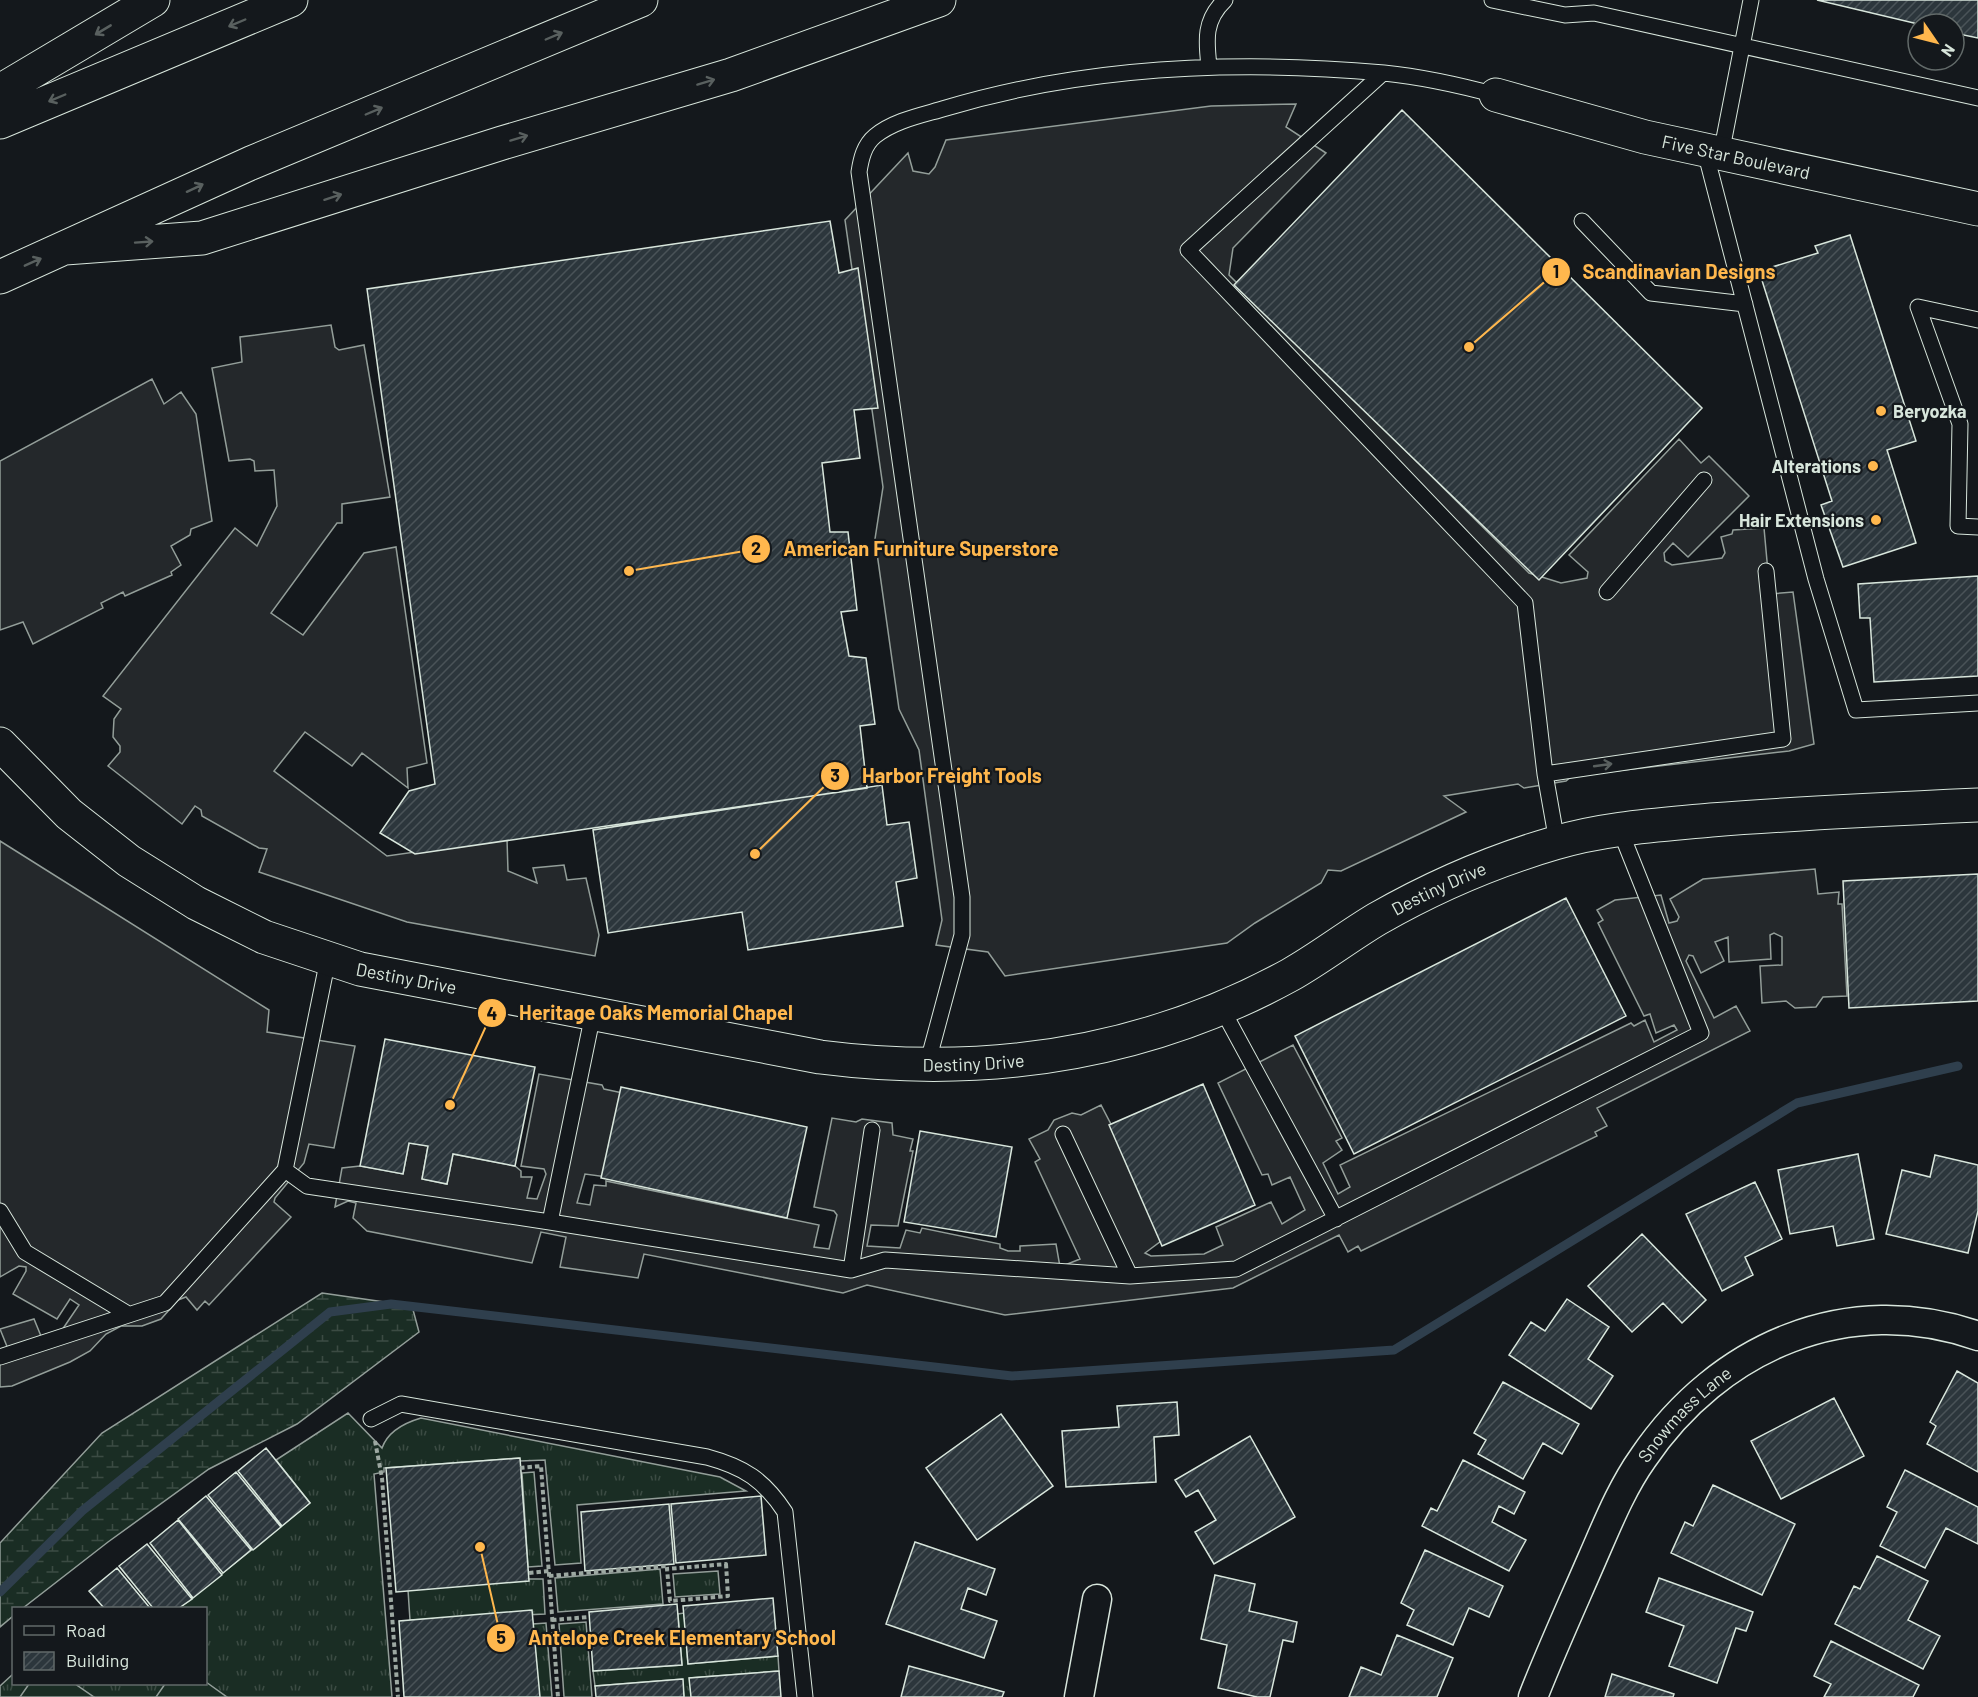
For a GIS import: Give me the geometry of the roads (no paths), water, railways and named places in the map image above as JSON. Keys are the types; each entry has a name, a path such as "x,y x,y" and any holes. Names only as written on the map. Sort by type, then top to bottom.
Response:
{"main road":[{"path":"0,91 153,0"},
{"path":"0,122 291,0"},
{"path":"0,277 251,162 641,0"},
{"path":"65,248 202,238 502,143 731,75 939,0"},
{"name":"Five Star Boulevard","path":"1496,95 1644,137 1978,209"},
{"name":"Destiny Drive","path":"0,744 69,814 129,861 196,903 264,937 360,969 820,1057 875,1064 986,1065 1041,1059 1114,1043 1179,1024 1290,974 1375,920 1434,888 1557,842 1620,830 1751,817 1978,805"}],"street":[{"name":"Snowmass Lane","path":"1533,1697 1615,1508 1642,1458 1676,1415 1719,1375 1761,1351 1806,1331 1850,1322 1902,1321 1955,1328 1978,1336"},
{"path":"1078,1697 1097,1599"}],"lane":[{"path":"1209,66 1206,39 1209,21 1225,0"},
{"path":"1492,0 1565,15 1594,13 1978,98"},
{"path":"1751,0 1742,45 1713,152 1745,304 1816,579 1856,710 1978,702"},
{"path":"927,1065 962,935 962,897 859,172 863,153 874,137 893,125 992,94 1090,78 1209,66 1383,73 1447,81 1496,95"},
{"path":"1383,73 1188,250 1525,603 1545,774 1557,842"},
{"path":"1582,221 1652,293 1745,304"},
{"path":"1978,320 1918,307 1960,424 1958,526 1978,527"},
{"path":"1607,592 1704,480"},
{"path":"1545,774 1783,739 1766,571"},
{"path":"285,1170 308,1186 851,1270 885,1260 1130,1276 1236,1269 1701,1033 1620,830"},
{"path":"0,1357 165,1303 285,1170 328,959"},
{"path":"1221,1007 1336,1219"},
{"path":"550,1222 593,1014"},
{"path":"851,1270 872,1130"},
{"path":"1062,1134 1130,1276"},
{"path":"0,1210 25,1252 128,1314"},
{"path":"371,1419 401,1404 707,1456 734,1464 756,1478 773,1494 785,1512 805,1697"}],"waterway":[{"path":"0,1592 82,1511 330,1312 391,1304 1012,1376 1394,1350 1797,1103 1958,1066"}],"place":[{"name":"Scandinavian Designs","path":"1469,347"},
{"name":"Beryozka","path":"1881,411"},
{"name":"Alterations","path":"1873,466"},
{"name":"Hair Extensions","path":"1876,520"},
{"name":"American Furniture Superstore","path":"629,571"},
{"name":"Harbor Freight Tools","path":"755,854"},
{"name":"Heritage Oaks Memorial Chapel","path":"450,1105"},
{"name":"Antelope Creek Elementary School","path":"480,1547"}]}
